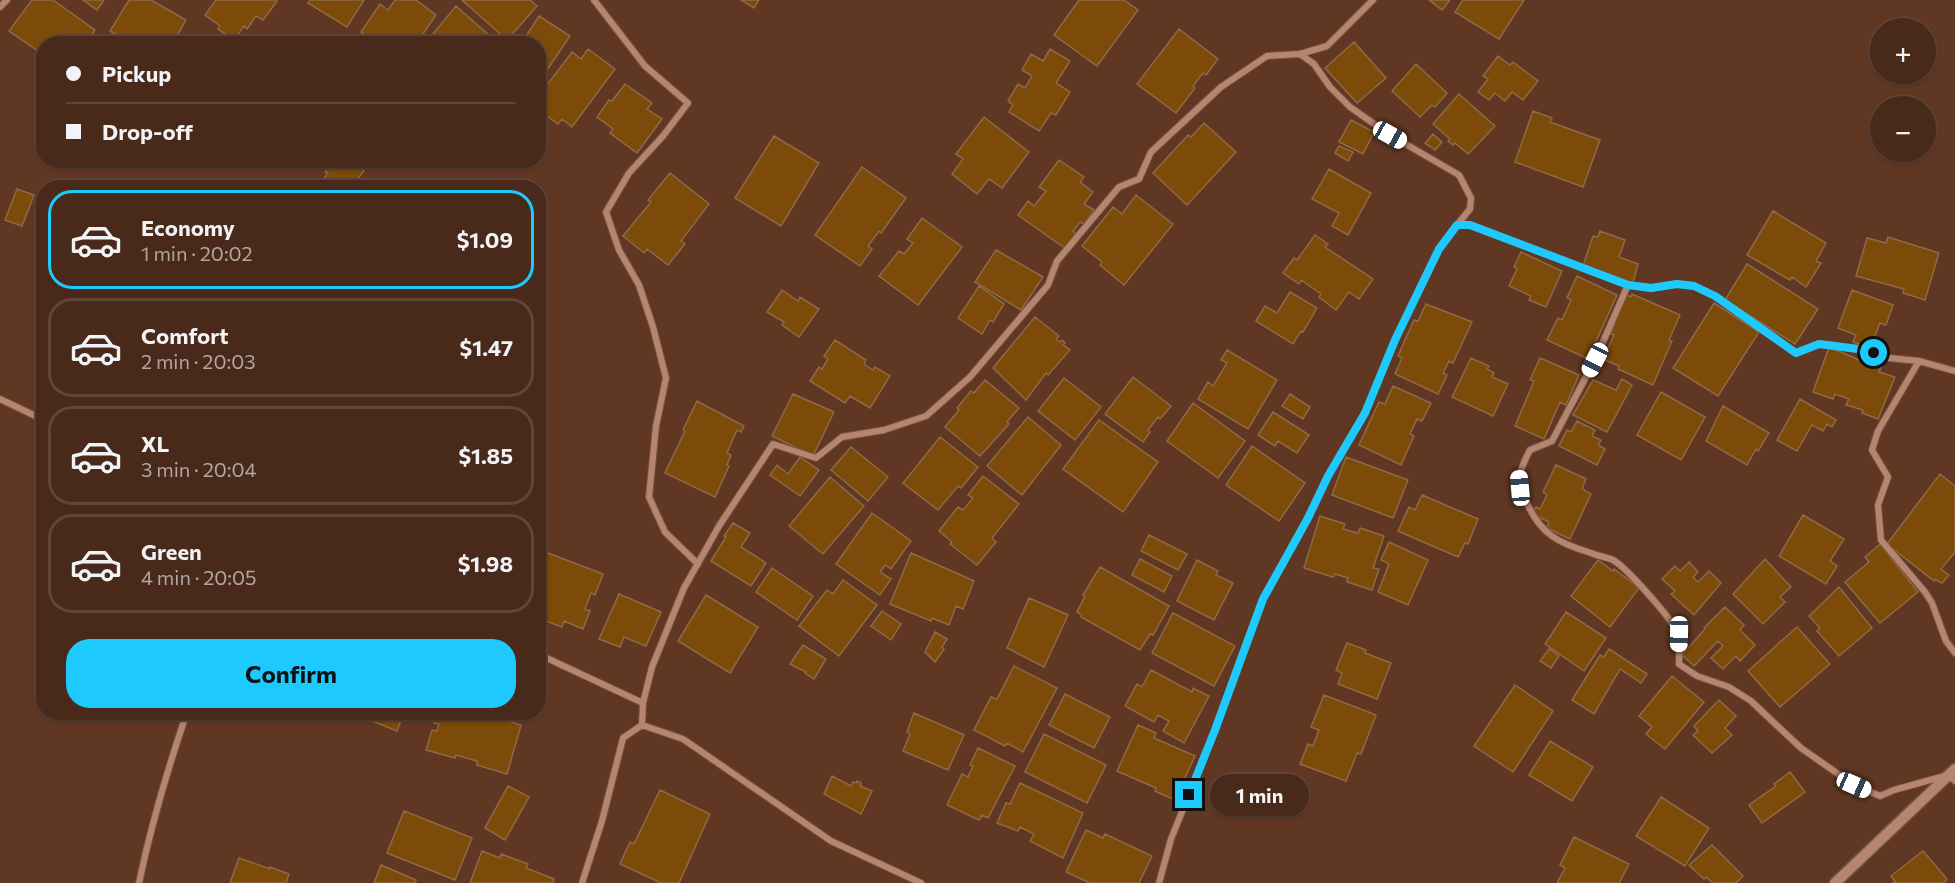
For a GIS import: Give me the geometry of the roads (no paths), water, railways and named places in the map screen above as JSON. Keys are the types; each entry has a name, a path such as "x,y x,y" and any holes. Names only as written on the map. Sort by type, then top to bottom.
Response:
{"street":[{"path":"0,7 7,0"},
{"path":"594,0 645,66 688,103 663,136 629,173 606,212 619,250 639,285 666,378 656,426 649,497 664,532 698,564"},
{"path":"642,724 643,703 652,667 684,588 719,526 773,444 816,458 842,436 884,429 926,416 977,368 1048,285 1057,261 1119,187 1139,179 1150,153 1170,133 1221,87 1267,56 1300,54 1327,46 1373,0"},
{"path":"1159,883 1171,839 1215,730 1263,599 1308,518 1328,476 1365,413 1395,340 1439,249 1470,209 1471,198 1459,175 1390,135 1350,107 1330,87 1314,64 1300,54"},
{"path":"1457,225 1470,225 1628,285 1651,288 1677,284 1694,286 1715,296 1796,353 1819,344 1858,349 1889,358 1919,361 1955,371"},
{"path":"1628,285 1595,360 1552,441 1530,450 1519,472 1520,488 1533,519 1553,538 1614,561 1653,599 1679,634 1679,664 1697,676 1729,687 1750,701 1801,748 1854,785 1880,796 1894,790 1952,775"},
{"path":"1919,361 1878,431 1872,450 1888,477 1878,505 1881,540 1925,592 1932,603 1946,641 1955,653"},
{"path":"0,399 36,416"},
{"path":"546,658 643,703"},
{"path":"139,883 148,842 184,720"},
{"path":"582,883 602,821 623,738 642,724"},
{"path":"642,724 683,739 831,841 921,883"},
{"path":"1835,883 1952,775"}]}
